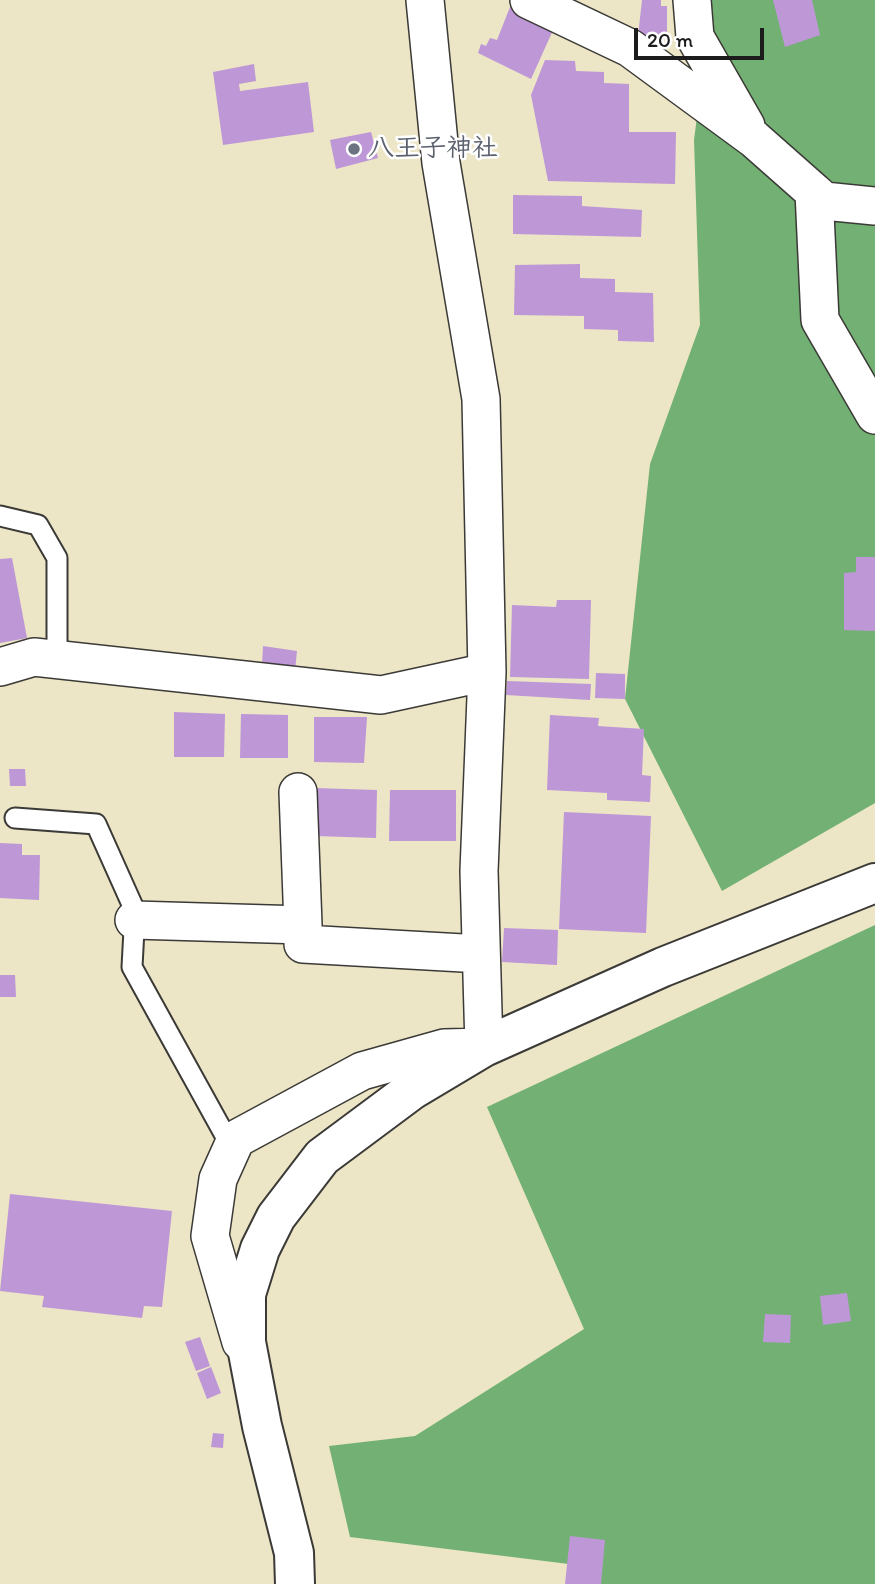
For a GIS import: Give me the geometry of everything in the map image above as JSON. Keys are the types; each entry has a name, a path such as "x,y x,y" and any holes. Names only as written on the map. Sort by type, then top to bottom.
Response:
{"street":[{"path":"425,0 441,163 481,400 487,672 479,871 484,1047"},
{"path":"529,0 630,48 754,139 824,201 875,206"},
{"path":"692,0 695,37 754,139"},
{"path":"814,192 820,320 875,415"},
{"path":"0,667 34,657 381,695 487,672"},
{"path":"298,792 303,944 481,954"},
{"path":"256,1395 246,1342 246,1294 260,1249 275,1217 322,1157 412,1090 484,1047 663,967 875,883"},
{"path":"134,920 303,925"},
{"path":"295,1584 294,1553 256,1395 210,1236 218,1179 236,1139 362,1071 444,1048 484,1047"}],"lane":[{"path":"0,516 38,525 57,558 57,659"},
{"path":"15,818 96,824 135,911 132,967 232,1148"}],"green space":[{"path":"712,0 875,0 875,803 722,891 625,699 650,464 700,325 694,140"},
{"path":"875,925 875,1584 583,1584 585,1566 350,1537 329,1446 415,1436 584,1329 487,1107"}],"building":[{"path":"642,0 661,0 661,6 667,6 667,37 638,36"},
{"path":"773,0 812,0 820,35 785,47"},
{"path":"510,7 554,28 531,79 478,53 481,44 486,46 490,38 497,40"},
{"path":"545,60 575,61 576,71 604,72 604,83 629,84 629,132 676,132 675,184 548,181 531,95"},
{"path":"254,64 256,81 239,84 240,91 308,82 314,132 223,145 213,72"},
{"name":"八王子神社","path":"371,132 378,158 336,169 330,140"},
{"path":"513,195 582,196 582,206 642,210 641,237 513,234"},
{"path":"580,264 580,278 615,279 615,292 653,293 654,342 618,341 618,330 584,329 584,316 514,315 515,265"},
{"path":"856,557 875,557 875,631 844,630 844,573 856,572"},
{"path":"12,558 27,638 0,643 0,559"},
{"path":"557,600 591,600 589,679 510,677 512,605 556,607"},
{"path":"263,646 297,651 295,671 262,666"},
{"path":"596,673 625,674 625,699 595,698"},
{"path":"507,681 591,684 590,700 506,695"},
{"path":"174,712 225,714 224,757 174,757"},
{"path":"241,714 288,715 288,758 240,758"},
{"path":"550,715 599,718 598,726 644,729 642,775 651,776 650,802 607,800 607,793 547,790"},
{"path":"314,717 367,717 364,763 314,762"},
{"path":"9,769 25,769 26,786 10,786"},
{"path":"315,788 377,790 376,838 315,836"},
{"path":"390,790 456,790 456,841 389,841"},
{"path":"564,812 651,816 646,933 559,929"},
{"path":"0,843 22,844 22,855 40,855 39,900 0,898"},
{"path":"504,928 558,930 557,965 502,962"},
{"path":"0,975 15,975 16,997 0,997"},
{"path":"10,1194 172,1211 162,1307 144,1306 142,1318 42,1307 44,1296 0,1291"},
{"path":"847,1293 851,1321 823,1325 820,1296"},
{"path":"765,1314 791,1315 790,1343 763,1342"},
{"path":"200,1337 210,1366 196,1371 185,1342"},
{"path":"211,1367 221,1393 207,1399 197,1373"},
{"path":"213,1433 224,1434 223,1448 211,1447"},
{"path":"570,1536 605,1540 601,1584 565,1584"}],"place":[{"name":"八王子神社","path":"354,149"}]}
